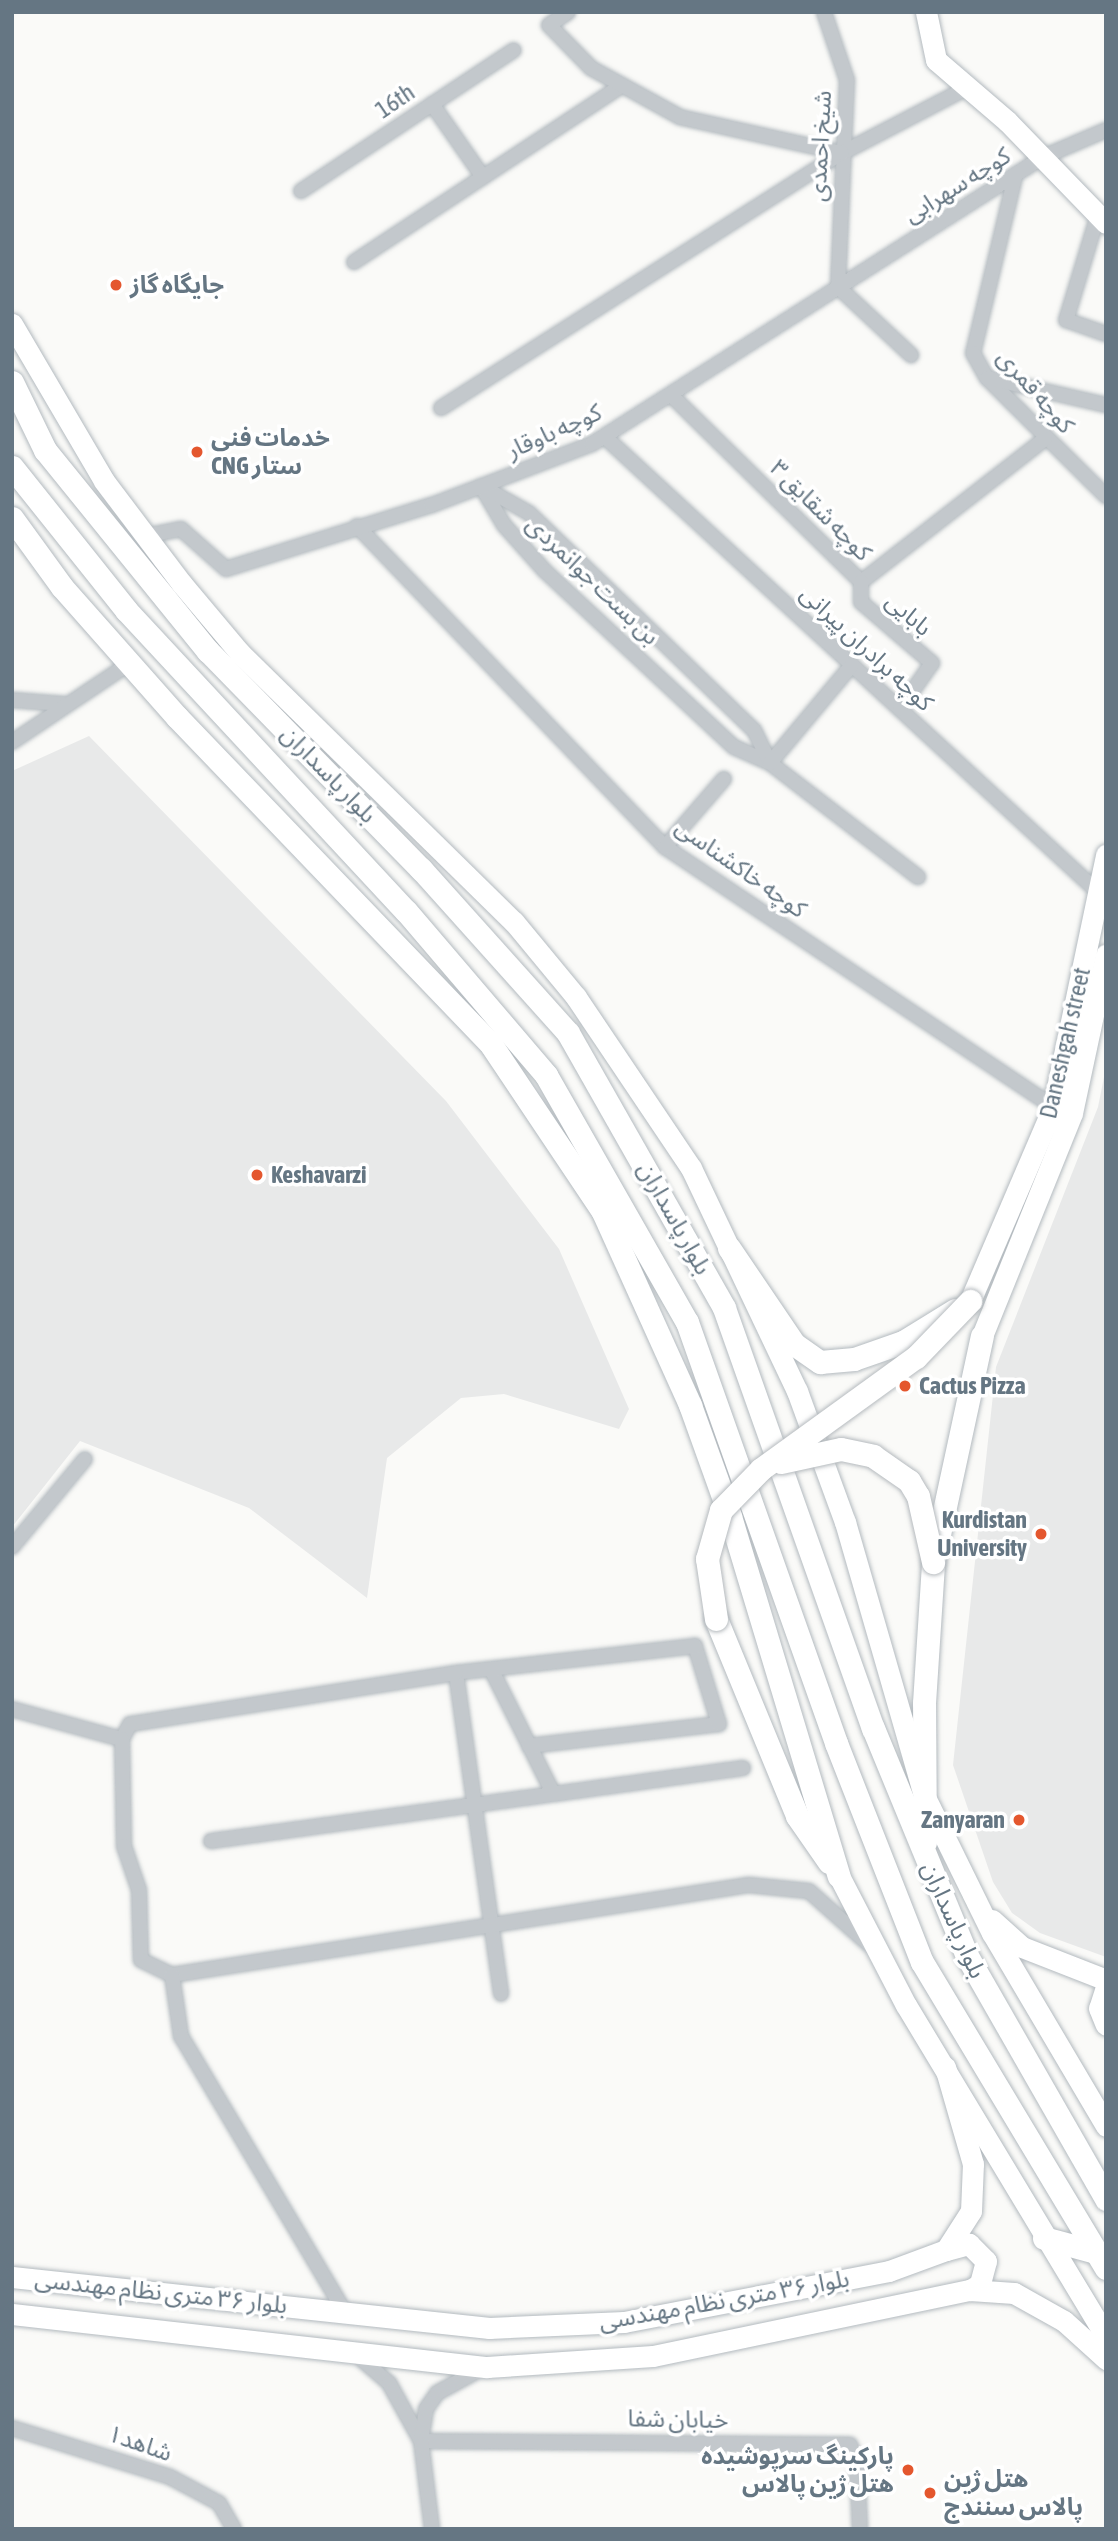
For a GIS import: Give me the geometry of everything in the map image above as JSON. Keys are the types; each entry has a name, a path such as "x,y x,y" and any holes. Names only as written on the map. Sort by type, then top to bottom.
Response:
{"main road":[{"path":"926,12 936,60 1043,157 1102,219"},
{"path":"12,324 42,383 145,536 239,652 514,922 576,997 691,1168 797,1391 845,1521 924,1795 979,1909 1106,2126"},
{"name":"بلوار پاسداران","path":"12,382 45,450 208,651 421,869 568,1033 724,1308 873,1728 967,1956 1106,2199"},
{"name":"بلوار پاسداران","path":"12,467 55,524 406,911 546,1075 687,1322 836,1742 922,1962 1101,2260"},
{"path":"12,490 55,524"},
{"path":"12,518 130,663 492,1046 603,1212 690,1405 730,1516 839,1876"},
{"name":"Daneshgah street","path":"970,1301 1054,1107 1106,855"},
{"name":"Daneshgah street","path":"982,1336 1072,1113 1106,955"},
{"path":"729,1248 794,1344 820,1362 854,1359 903,1342 970,1301"},
{"path":"635,1286 658,1272"},
{"path":"970,1301 916,1357 761,1469 721,1510 707,1559 716,1619 797,1816 839,1876 1044,2238 1106,2337"},
{"path":"926,1856 924,1795 933,1562 982,1336"},
{"path":"761,1469 841,1449 873,1456 909,1481 918,1496 933,1562"},
{"path":"979,1909 1022,1947 1106,1980"},
{"path":"1106,1987 1099,2008 1106,2025"},
{"path":"945,2067 973,2164 971,2211 946,2250"},
{"path":"1044,2238 1101,2260"},
{"path":"946,2250 969,2244 986,2261 986,2273 970,2290"},
{"name":"بلوار ۳۶ متری نظام مهندسی","path":"12,2277 489,2328 624,2322 888,2270 946,2250"},
{"name":"بلوار ۳۶ متری نظام مهندسی","path":"12,2314 487,2367 653,2356 970,2290 1014,2293 1064,2322 1106,2359"}],"street":[{"path":"568,12 549,25 591,68 680,117 842,153"},
{"name":"شیخ احمدی","path":"824,12 846,80 838,287"},
{"name":"16th","path":"301,191 514,50"},
{"path":"354,262 622,85"},
{"path":"441,408 842,153 967,88"},
{"path":"432,104 483,177"},
{"name":"کوچه سهرابی","path":"838,287 1043,157 1106,130"},
{"name":"کوچه قمری","path":"1015,177 974,353 987,378 1045,439 1106,496"},
{"path":"1102,219 1066,320 1106,334"},
{"path":"838,287 911,355"},
{"name":"کوچه باوقار","path":"145,536 181,529 226,569 299,543 481,486 605,437 838,287"},
{"path":"987,378 1106,405"},
{"name":"کوچه شقایق ۳","path":"672,396 861,582 1045,439"},
{"name":"کوچه برادران پیرانی","path":"605,437 1098,892"},
{"name":"بن بست جوانمردی","path":"481,486 503,525 545,571 734,747 770,763 918,877"},
{"name":"بن بست جوانمردی","path":"481,486 529,513 754,730 770,763"},
{"name":"کوچه خاکشناسی","path":"357,526 665,847 1054,1107"},
{"name":"بابایی","path":"861,582 862,602 932,663 900,709"},
{"path":"12,742 64,704 130,663"},
{"path":"770,763 852,664"},
{"path":"12,701 64,704"},
{"path":"665,847 724,779"},
{"path":"12,1547 85,1459"},
{"path":"529,1746 719,1724 695,1646 456,1673 130,1724 122,1739 124,1846 139,1890 141,1960 172,1975 773,1886 809,1891 884,1958"},
{"path":"491,1669 553,1793"},
{"path":"456,1673 501,1994"},
{"path":"12,1709 122,1739"},
{"path":"211,1840 743,1768"},
{"path":"172,1975 181,2036 211,2078 344,2311"},
{"path":"351,2350 389,2382 421,2441"},
{"path":"432,2529 421,2441 426,2409 437,2393 487,2367"},
{"name":"شاهد۱","path":"12,2428 170,2477 219,2503 234,2529"},
{"name":"خیابان شفا","path":"421,2441 850,2445 860,2529"}],"shaded area":[{"name":"Keshavarzi","path":"89,736 446,1101 559,1249 629,1409 619,1429 504,1394 461,1398 387,1458 367,1598 249,1508 80,1441 12,1527 12,771"},
{"name":"Kurdistan University","path":"1106,1067 1106,1957 1040,1933 1012,1913 993,1882 953,1765 996,1367 1098,1107"}],"place":[{"name":"جایگاه گاز","path":"116,285"},
{"name":"خدمات فنی‌ CNG ستار","path":"197,452"},
{"name":"Keshavarzi","path":"257,1175"},
{"name":"Cactus Pizza","path":"905,1386"},
{"name":"Kurdistan University","path":"1041,1534"},
{"name":"Zanyaran","path":"1019,1820"},
{"name":"پارکینگ سرپوشیده هتل ژین پالاس","path":"908,2470"},
{"name":"هتل ژین پالاس سنندج","path":"930,2493"}]}
